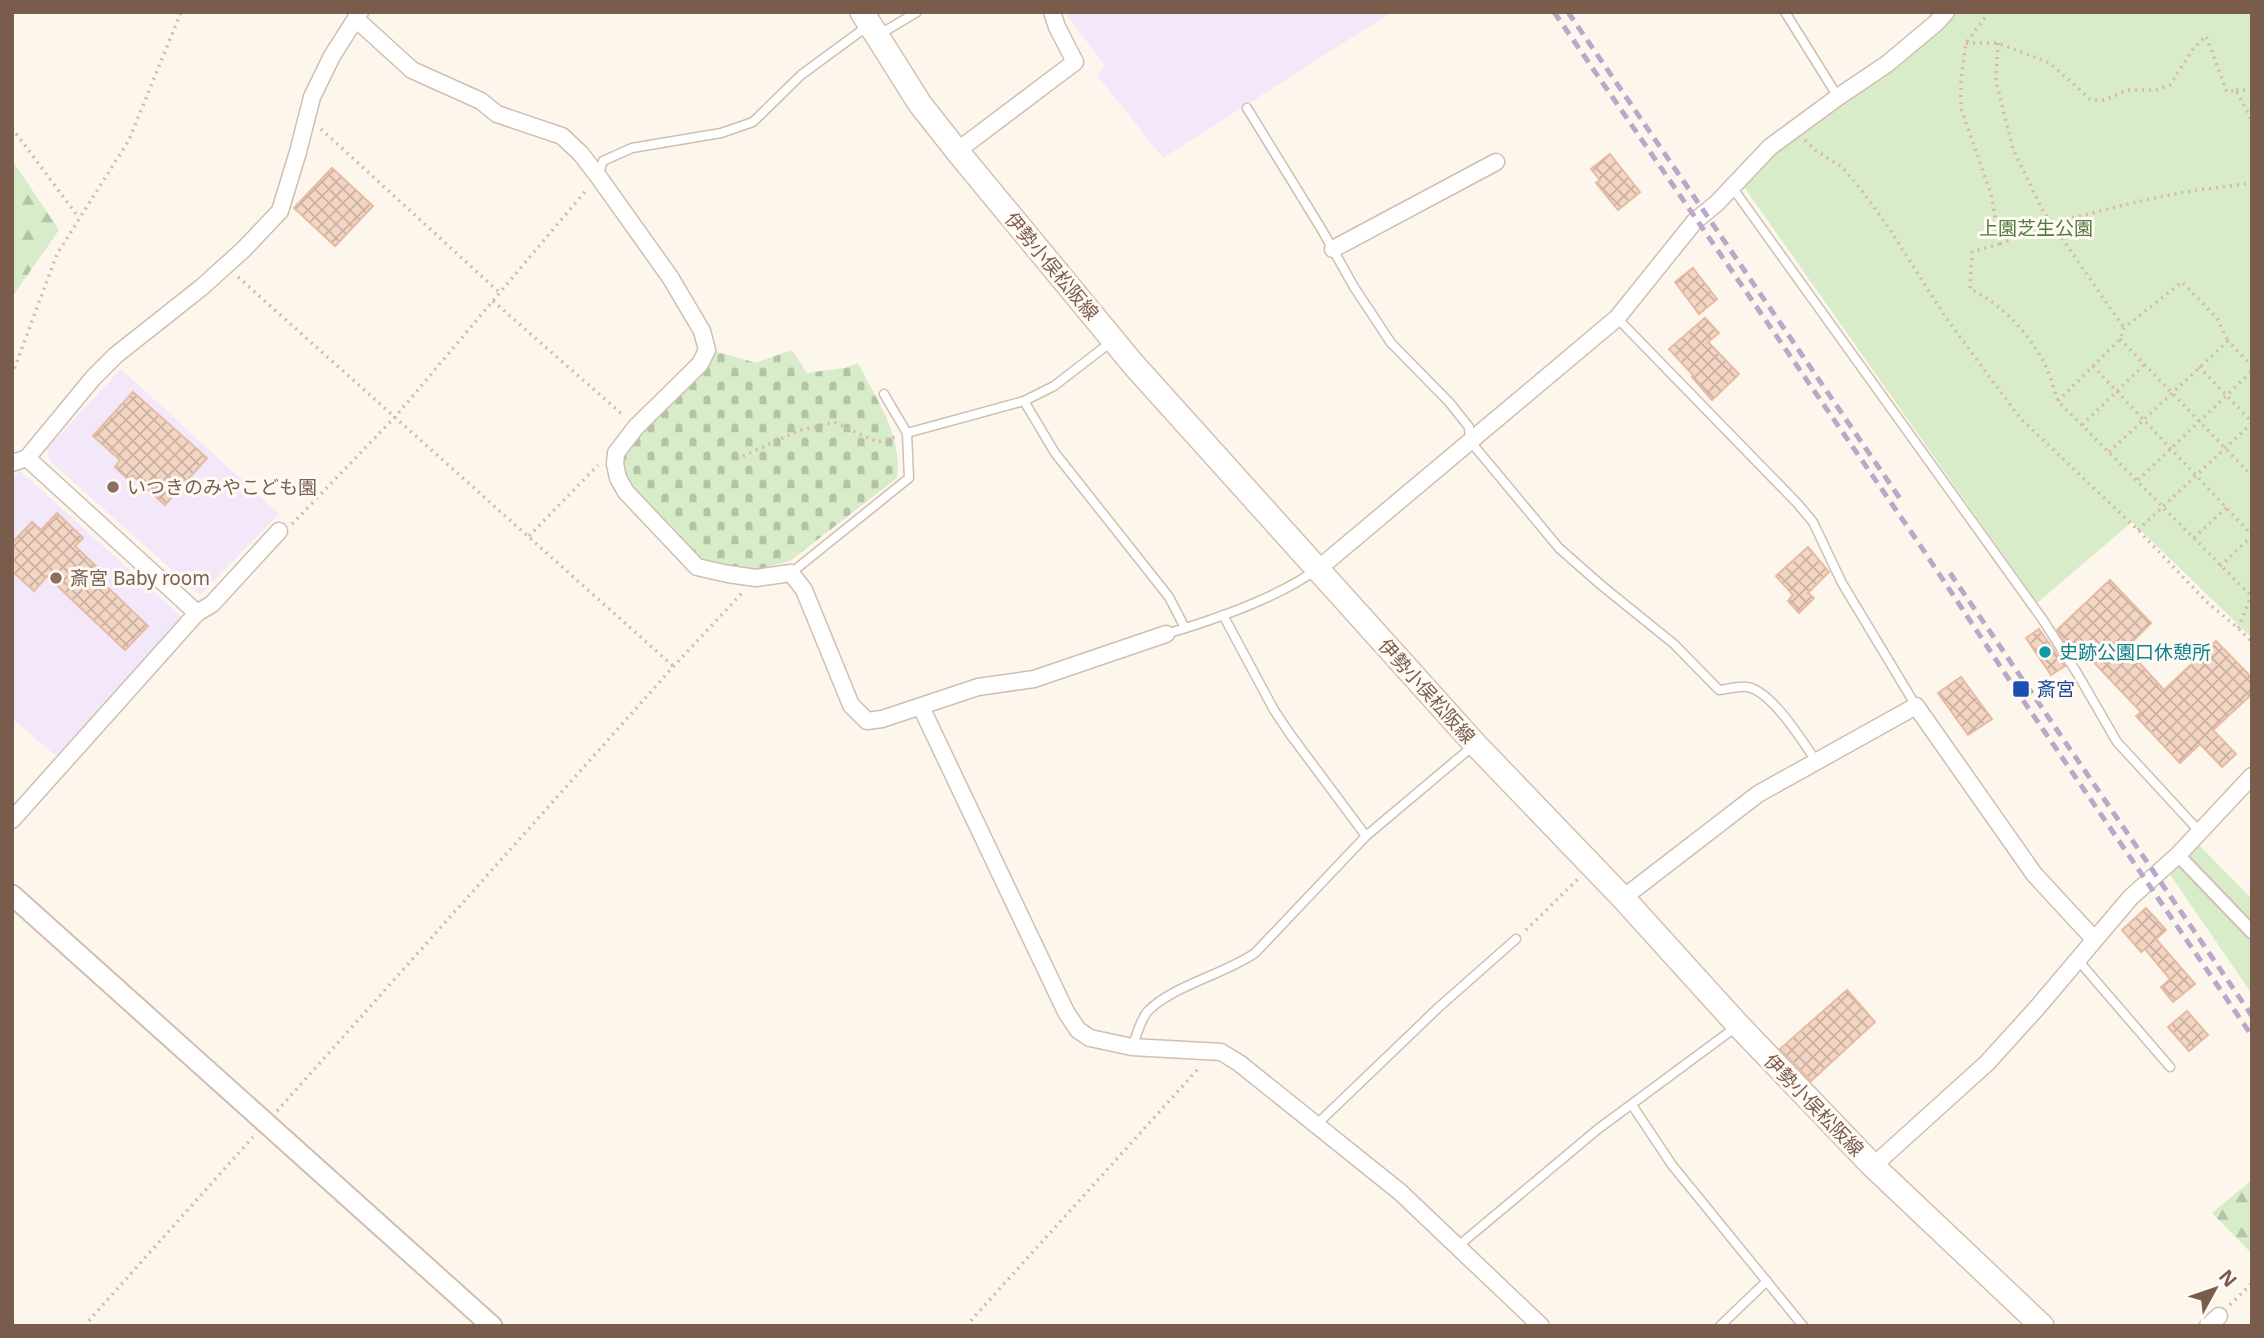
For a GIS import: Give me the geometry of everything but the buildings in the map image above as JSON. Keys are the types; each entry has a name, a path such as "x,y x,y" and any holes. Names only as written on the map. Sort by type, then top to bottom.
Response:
{"main road":[{"name":"伊勢小俣松阪線","path":"869,24 920,104 1113,340 1475,744 1873,1166 2042,1326"}],"street":[{"path":"957,151 1075,62 1052,12"},
{"path":"1318,569 1617,318 1695,221 1732,187 1769,147 1887,64 1946,12"},
{"path":"197,613 16,461 116,355 226,266 280,211 312,97 332,55 358,16 412,70 481,101 497,114 562,136 582,154 598,176 670,277 702,331 707,350 700,364 636,427 616,453 618,478 626,492 690,562 697,566 756,578 791,573 804,590 852,705 867,721 883,719 978,687 1034,679 1166,634"},
{"path":"1333,249 1496,162"},
{"path":"12,820 197,613 212,604 279,531"},
{"path":"1623,898 1758,794 1916,706 2034,874 2094,939"},
{"path":"921,707 1066,1012 1078,1030 1090,1038 1132,1046 1221,1052 1239,1063 1399,1192 1541,1326"},
{"path":"1873,1166 1987,1063 2131,897 2178,855 2252,776"},
{"path":"2178,855 2252,932"},
{"path":"12,895 492,1326"}],"lane":[{"path":"598,176 603,161 632,148 721,134 752,122 801,75 869,24 917,12"},
{"path":"1785,12 1838,97"},
{"path":"1247,108 1354,287 1391,343 1449,402 1469,427 1470,441 1559,548 1674,644 1719,690 1747,687 1760,692 1785,717 1816,761"},
{"path":"1732,187 2043,620 2118,742 2199,831"},
{"path":"1617,318 1805,512 1842,583 1916,706"},
{"path":"907,433 1024,401 1054,386 1113,340"},
{"path":"791,573 909,478 907,433 884,394"},
{"path":"1024,401 1055,453 1169,597 1185,628"},
{"path":"1166,634 1223,615 1300,582 1318,569"},
{"path":"1223,615 1279,718 1366,836"},
{"path":"1132,1046 1147,1013 1175,993 1240,964 1255,953 1366,836 1475,744"},
{"path":"1316,1125 1439,1007 1516,939"},
{"path":"2077,959 2170,1068"},
{"path":"1457,1247 1598,1129 1738,1025"},
{"path":"1632,1105 1672,1165 1803,1326"},
{"path":"1720,1326 1767,1281"}],"path":[{"path":"12,375 57,254 129,140 181,12"},
{"path":"1989,12 1966,43 1961,80 1961,108 1992,197 1999,244"},
{"path":"1966,43 1998,43 2050,63 2091,100 2104,100 2128,90 2156,90 2170,85 2193,49 2206,36 2227,92 2252,90"},
{"path":"1998,43 1996,80 2013,149 2043,211 2124,328"},
{"path":"2236,90 2252,121"},
{"path":"307,115 500,293"},
{"path":"12,128 79,218"},
{"path":"1794,129 1815,150 1842,167 1860,188 1889,228 1946,318 2020,418 2138,530 2208,603 2252,642"},
{"path":"279,531 290,526 396,417 598,176"},
{"path":"2238,628 2251,597 2058,401 2042,359 2020,328 1988,298 1970,289 1972,252 2051,223 2184,192 2252,183"},
{"path":"226,266 673,667"},
{"path":"2058,401 2120,339 2124,328 2182,282 2217,318 2228,341 2252,366"},
{"path":"493,301 636,427"},
{"path":"2120,339 2252,476"},
{"path":"2109,452 2228,341"},
{"path":"2082,425 2144,365"},
{"path":"2093,366 2252,536 2220,566"},
{"path":"2138,530 2252,423 2199,368"},
{"path":"2138,480 2252,371"},
{"path":"743,456 798,431 834,422 877,442 907,433"},
{"path":"529,536 604,459 616,453"},
{"path":"2194,538 2226,508"},
{"path":"84,1326 673,667 756,578"},
{"path":"1516,939 1592,865"},
{"path":"966,1326 1199,1068 1203,1050"},
{"path":"2213,1321 2252,1283"}],"shaded area":[{"path":"1064,12 1392,12 1163,158 1097,75 1105,65"},
{"path":"121,369 279,514 200,595 50,461 47,448"},
{"path":"19,470 183,618 58,758 12,718 12,480"}],"green space":[{"name":"上園芝生公園","path":"1954,12 2252,12 2252,638 2132,522 2037,603 1744,187 1790,139 1926,41"},
{"path":"12,160 59,230 12,297"},
{"path":"792,350 807,373 845,368 858,363 892,433 898,462 897,478 790,561 753,571 697,560 629,487 621,468 622,450 707,368 715,351 756,363"},
{"path":"2197,843 2252,899 2252,994 2169,873"},
{"path":"2252,1180 2252,1254 2212,1213"}],"railway":[{"path":"1554,12 1918,542 2252,1036"},
{"path":"1568,12 1903,503"},
{"path":"1950,573 2252,1016"}],"place":[{"name":"いつきのみやこども園","path":"113,487"},
{"name":"斎宮 Baby room","path":"56,578"},
{"name":"史跡公園口休憩所","path":"2045,652"},
{"name":"斎宮","path":"2021,689"}]}
